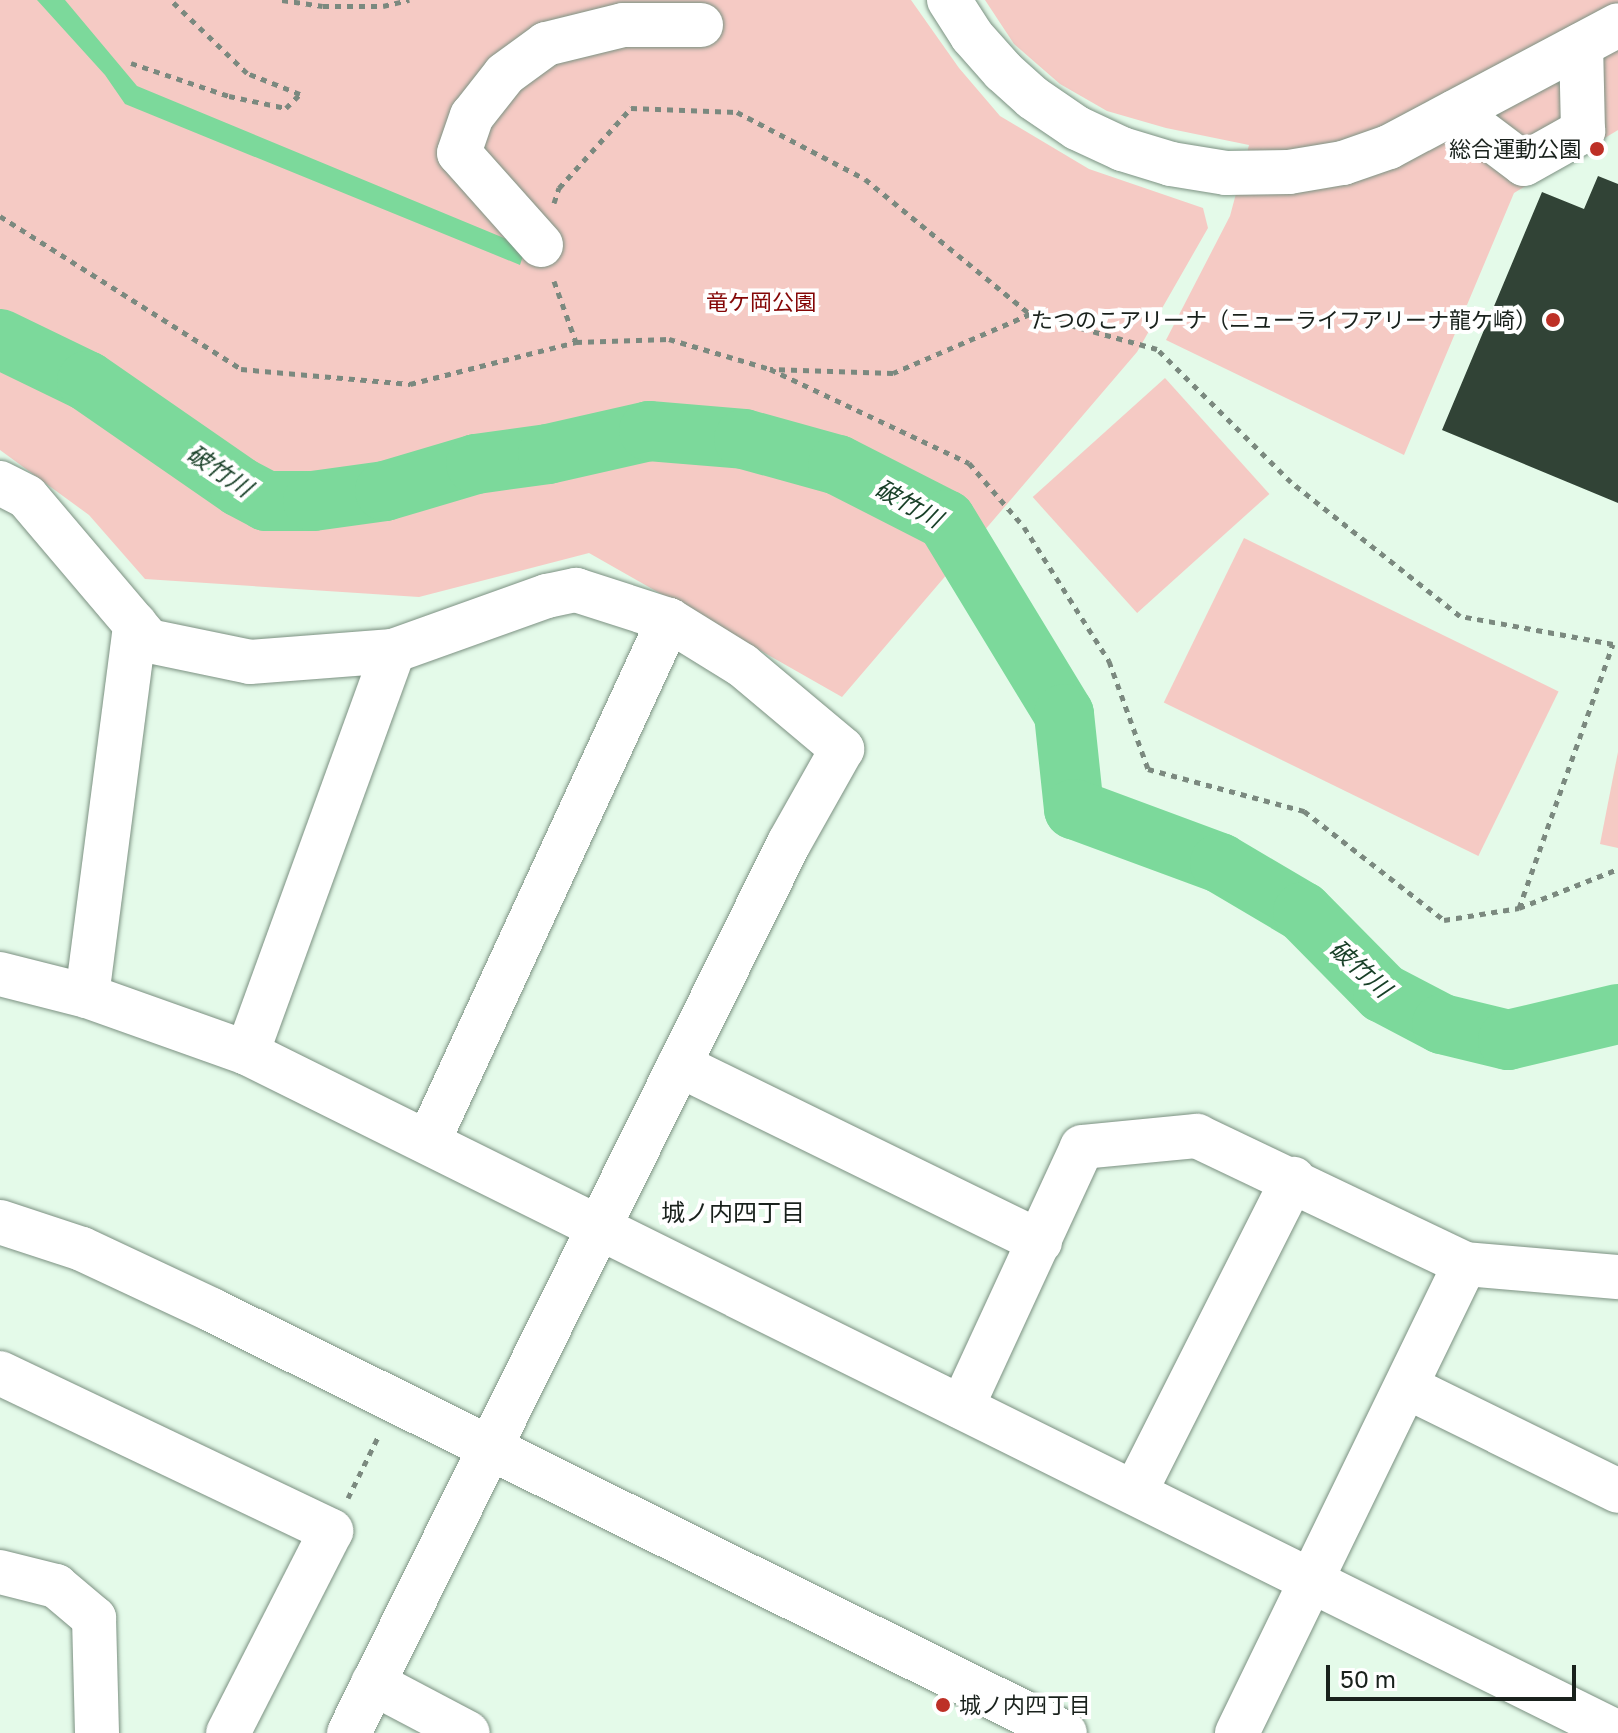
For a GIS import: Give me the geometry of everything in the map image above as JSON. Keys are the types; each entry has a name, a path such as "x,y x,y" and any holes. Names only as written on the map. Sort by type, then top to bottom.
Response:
{"street":[{"path":"949,0 972,36 1033,98 1077,128 1122,149 1171,164 1226,173 1289,172 1343,163 1389,147 1599,35"},
{"path":"541,245 459,153 472,116 505,74 546,44 623,25 701,25"},
{"path":"1455,112 1524,164 1583,131 1599,35"},
{"path":"0,483 27,497 149,641 250,662 393,651 547,596 576,590 669,620 742,665 842,749 789,843 349,1733"},
{"path":"428,1142 669,620"},
{"path":"87,996 135,624"},
{"path":"247,1053 393,651"},
{"path":"0,974 87,996 247,1053 1618,1733"},
{"path":"679,1065 1040,1242"},
{"path":"962,1407 1082,1147 1197,1136 1293,1179 1465,1264 1618,1277"},
{"path":"1135,1492 1293,1179"},
{"path":"0,1222 82,1249 489,1445 1065,1733"},
{"path":"1237,1733 1314,1581 1465,1264"},
{"path":"0,1373 331,1531 228,1733"},
{"path":"1407,1387 1618,1491"},
{"path":"0,1572 56,1586 94,1618 97,1733"},
{"path":"373,1683 468,1733"}],"path":[{"path":"131,63 229,96 286,108 300,94 247,73 171,0"},
{"path":"282,0 323,6 383,6 409,0"},
{"path":"576,342 541,245 559,188 631,108 737,112 865,179 1030,314 1157,349 1291,482 1460,616 1613,644 1519,908"},
{"path":"0,216 241,369 410,384 576,342 669,339 770,369 969,463 1024,527 1109,661 1148,769 1304,811 1444,920 1519,908 1618,869"},
{"path":"770,369 893,373 1030,314"},
{"path":"331,1531 396,1401"}],"green space":[{"name":"竜ケ岡公園","path":"0,0 911,0 959,68 1000,116 1089,169 1203,208 1208,228 1137,352 842,697 589,553 419,597 145,579 89,515 0,450"},
{"path":"985,0 1618,0 1618,130 1514,193 1404,455 1166,340 1230,216 1249,145 1166,128 1107,111 1060,84 1014,44"},
{"path":"1165,378 1269,494 1137,613 1033,497"},
{"path":"1244,538 1559,691 1478,856 1164,702"},
{"path":"1618,752 1618,848 1600,844"}],"shaded area":[{"path":"37,0 65,0 137,86 526,247 520,265 125,104 105,75"}],"building":[{"name":"たつのこアリーナ（ニューライフアリーナ龍ケ崎）","path":"1598,176 1618,184 1618,503 1442,430 1542,192 1584,209"}],"waterway":[{"name":"破竹川","path":"0,339 87,381 240,487 266,501 313,501 385,491 476,464 548,454 649,431 744,439 838,465 946,520 1064,714 1074,809 1220,863 1303,912 1383,993 1442,1024 1508,1040 1618,1014"}],"place":[{"name":"総合運動公園","path":"1597,149"},
{"name":"たつのこアリーナ（ニューライフアリーナ龍ケ崎）","path":"1553,320"},
{"name":"城ノ内四丁目","path":"943,1705"}],"district":[{"name":"城ノ内四丁目","path":"733,1212"}]}
